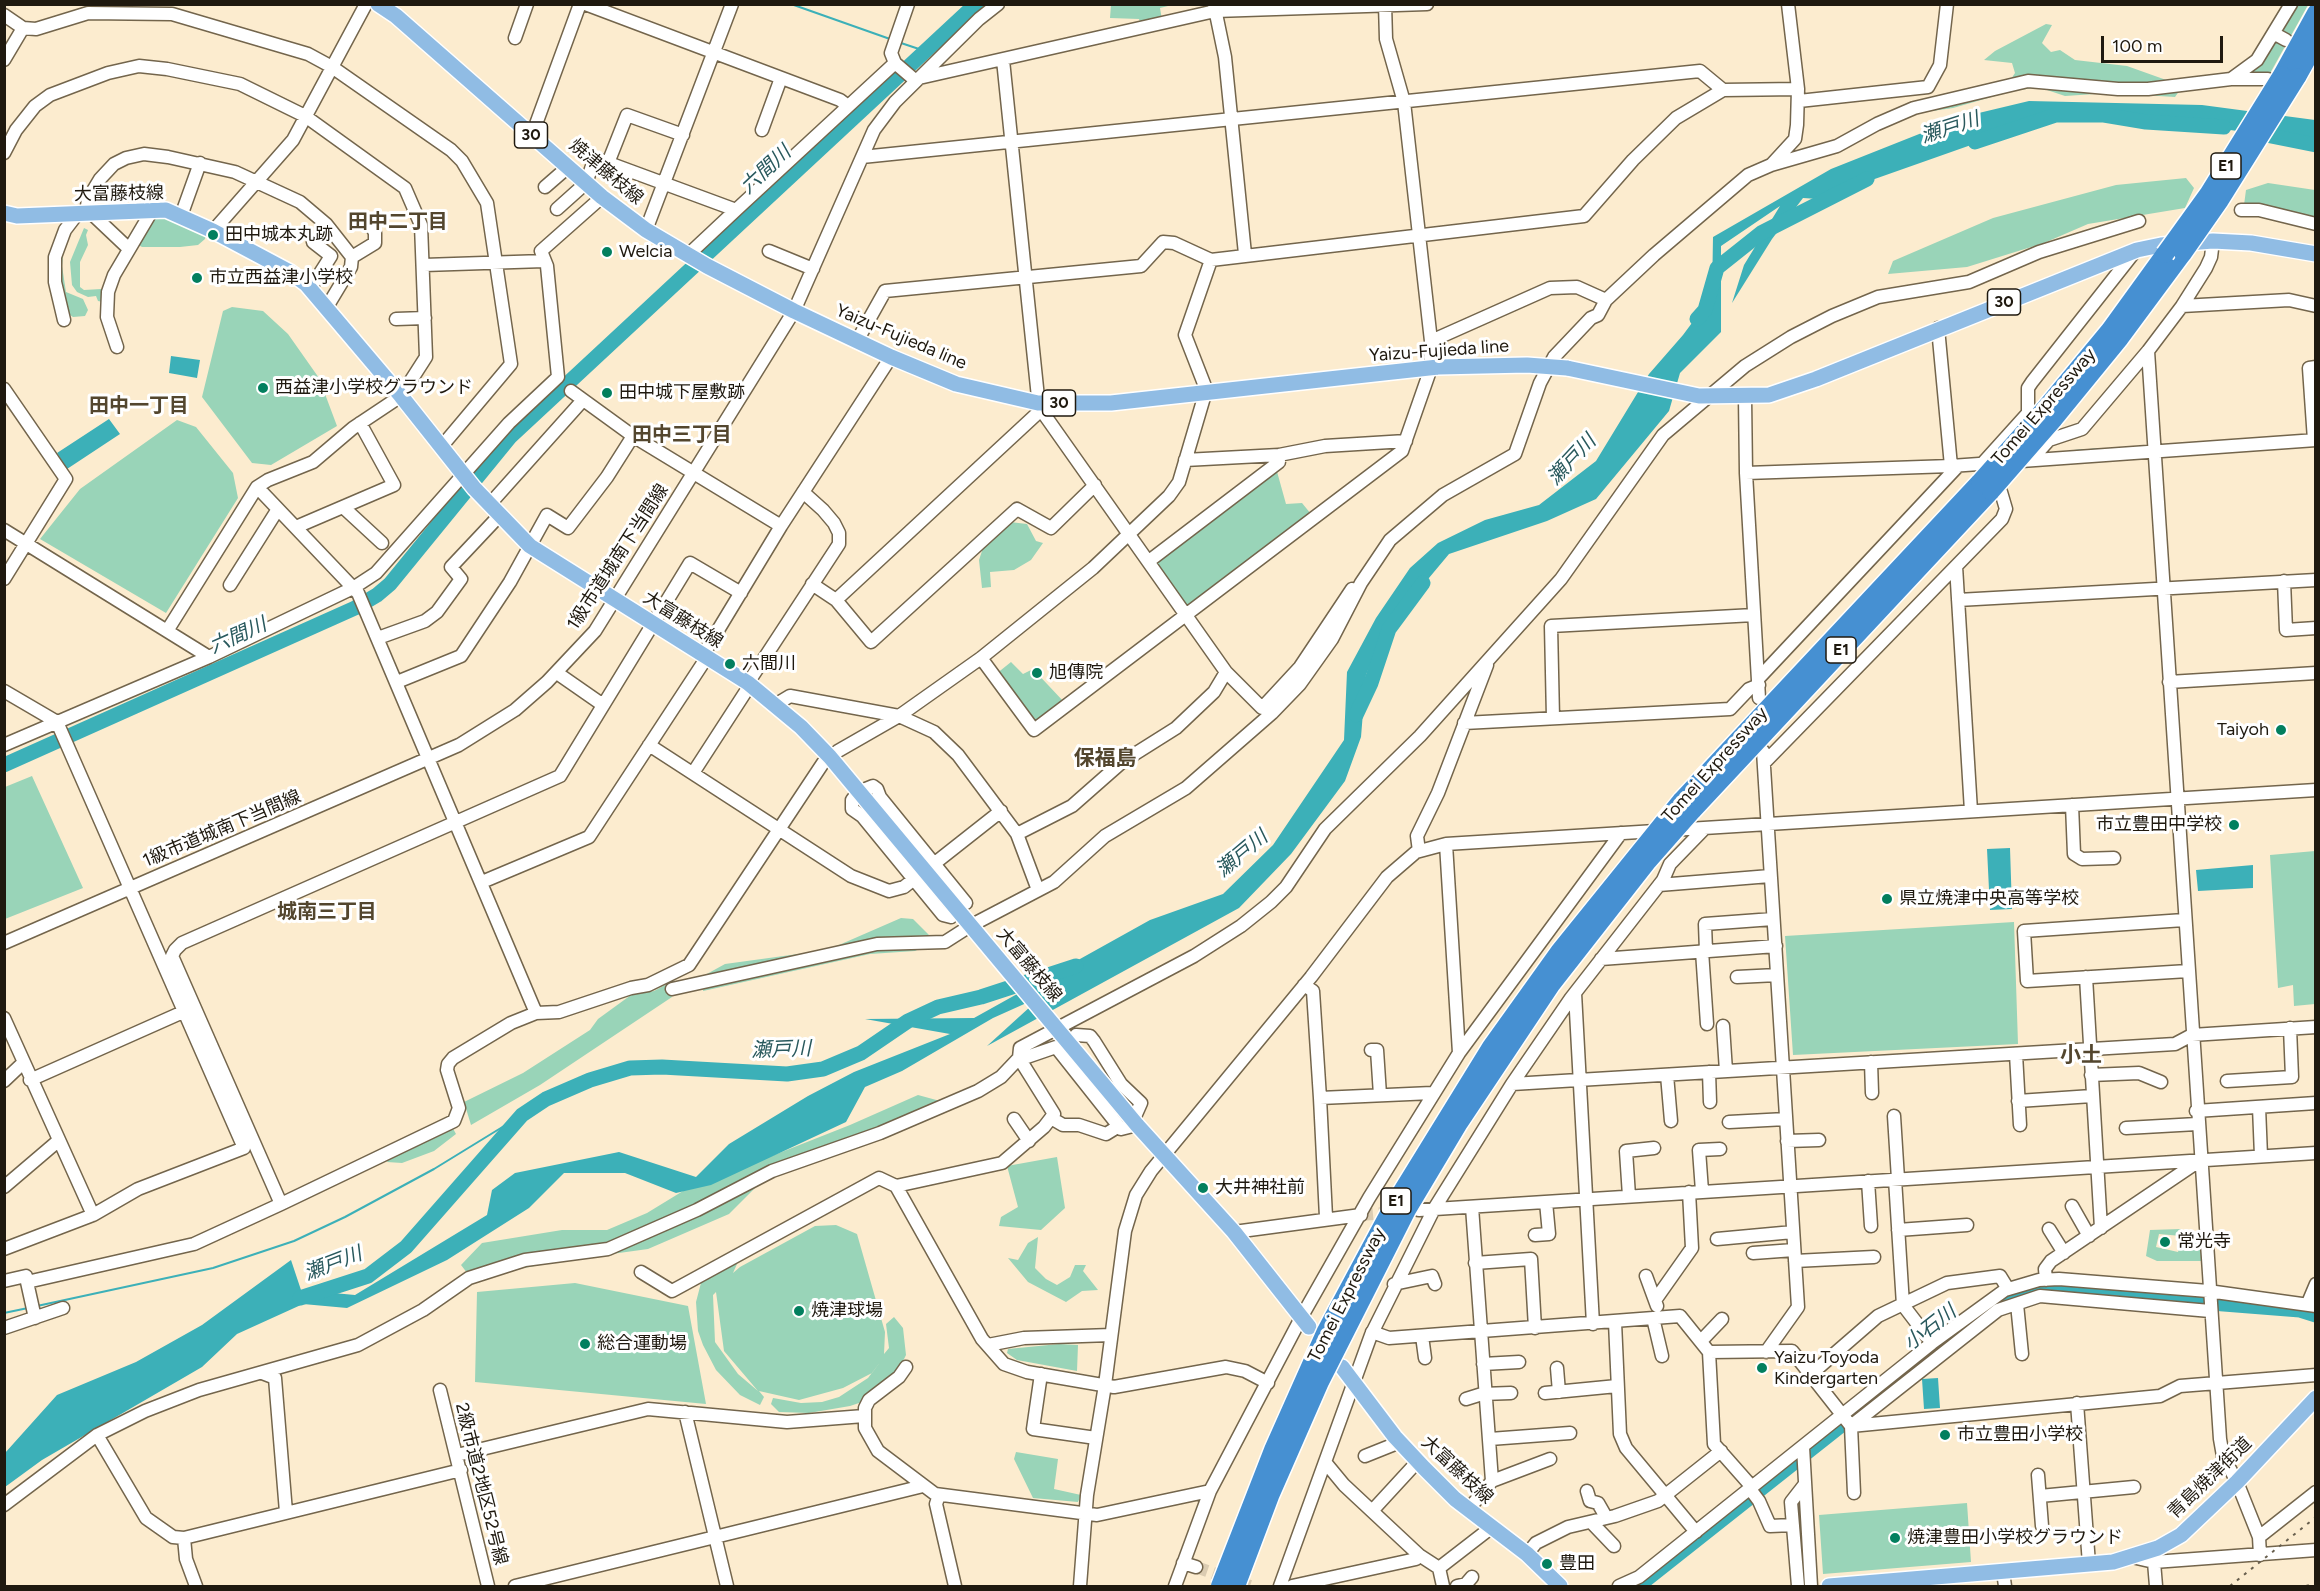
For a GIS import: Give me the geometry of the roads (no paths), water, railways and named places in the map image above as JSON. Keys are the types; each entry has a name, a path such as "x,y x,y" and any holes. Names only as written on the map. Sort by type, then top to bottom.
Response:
{"highway":[{"name":"Tomei Expressway","path":"1220,1587 1273,1450 1326,1331 1393,1206 1491,1047 1558,952 1687,806 1984,479 2110,330 2209,193 2282,77 2316,13"},
{"name":"Tomei Expressway","path":"2282,77 2316,43"},
{"name":"Tomei Expressway","path":"1236,1587 1270,1496 1320,1382 1407,1210 1459,1123 1551,985 1641,870 1687,806"}],"main road":[{"name":"焼津藤枝線","path":"378,4 396,16 602,197 646,230 707,266"},
{"name":"大富藤枝線","path":"4,213 18,216 153,209 181,216 213,231 290,272 310,289 401,396 468,481 530,546 749,684 775,705 830,757 1054,1024 1130,1124 1165,1154 1306,1321"},
{"name":"Yaizu-Fujieda line","path":"707,266 891,357 956,384 1039,407 1207,394 1434,367 1517,364 1567,368 1704,397 1745,398 1769,395 1816,379 1938,328 2137,250 2161,245 2212,241 2251,243 2316,254"},
{"name":"大富藤枝線","path":"1342,1367 1400,1442 1418,1461 1468,1510 1527,1554 1560,1587"},
{"name":"青島焼津街道","path":"1829,1587 2004,1579 2132,1557 2181,1535 2237,1482 2316,1398"}],"street":[{"path":"213,231 293,140 366,4"},
{"path":"515,38 527,4"},
{"path":"532,135 580,4"},
{"path":"585,4 714,52 848,106"},
{"path":"646,230 732,4"},
{"path":"907,72 891,53 908,4"},
{"name":"1級市道城南下当間線","path":"4,943 429,759 489,728 515,710 557,673 587,640 614,600 794,311 862,157 907,72 998,4"},
{"path":"689,256 848,106 907,72 1003,60 1215,8 1427,4"},
{"path":"1771,165 1795,139 1799,95 1788,4"},
{"path":"1914,108 1940,65 1947,4"},
{"path":"2231,79 2257,60 2280,37 2290,4"},
{"path":"981,658 1035,730 1402,451 1434,367 1404,102 1386,39 1385,5"},
{"path":"1215,8 1225,57 1245,254"},
{"path":"4,15 23,28 36,29 88,13 172,14 309,54 332,67 452,150 462,161 487,203 512,364 442,446"},
{"path":"4,60 23,28"},
{"path":"1003,60 1039,407 1226,672 1262,708 1300,667 1347,594 1361,583"},
{"path":"4,153 16,130 35,106 50,95 108,72 139,66 167,69 240,84 306,116 405,188 421,225 426,357 401,396 360,423 313,462 268,480 257,487 167,631"},
{"path":"862,157 1700,71 1723,90"},
{"path":"672,989 877,944 945,942 1054,882 1105,836 1186,788 1272,713 1300,684 1332,639 1361,583 1390,540 1443,495 1515,454 1540,382 1554,357 1591,318 1598,315 1606,300 1654,255 1748,175 1771,165 1837,146 1877,124 1914,108 2028,81 2148,89 2231,79 2282,77"},
{"path":"762,130 781,78"},
{"path":"857,341 885,291 1141,266 1163,242 1174,243 1211,260 1245,254 1418,237 1584,216 1633,160 1676,118 1723,90 1799,95 1928,87"},
{"path":"608,163 627,115 683,135"},
{"path":"64,320 55,282 55,257 65,230 85,213 88,199 100,179 114,164 126,158 144,154 200,163 236,172 300,202 326,224 352,257 351,267 327,307"},
{"path":"557,209 586,183 595,158 736,210"},
{"path":"181,216 200,163"},
{"path":"546,187 568,167"},
{"path":"4,745 358,595 376,573 468,481 509,423 558,377 547,266 540,251 602,197"},
{"path":"117,347 107,317 106,302 114,274 153,209"},
{"path":"2241,210 2259,210 2316,224"},
{"path":"85,213 128,248"},
{"path":"352,257 375,243 375,233 368,219"},
{"path":"896,1186 995,1165 1029,1141 1054,1114 1019,1058 1020,1048 1054,1024 1194,956 1241,926 1271,902 1291,879 1324,829 1420,736 1561,579 1663,435 1704,397 1745,366 1791,337 1878,297 1969,282 2039,252 2139,221"},
{"path":"2031,460 2049,440 2082,429 2148,351 2182,306 2211,257 2212,241"},
{"path":"310,289 331,256 313,242"},
{"path":"1984,479 2028,413 2028,388 2031,382 2137,250"},
{"path":"769,251 813,269"},
{"path":"27,1282 194,1244 281,1204 454,1121 459,1108 447,1070 448,1064 453,1058 511,1023 536,1013 559,1012 631,988 648,985 689,965 778,829 830,757 899,716 981,658 1048,606 1169,496 1179,482 1207,394 1185,335 1211,260"},
{"path":"424,265 544,261"},
{"path":"1431,341 1550,288 1577,287 1606,300"},
{"path":"2182,306 2289,300 2316,306"},
{"path":"396,319 425,318"},
{"path":"1766,1352 1797,1307 1764,757 2002,519 2006,509 2001,492 1959,465 1938,328"},
{"path":"2148,351 2199,1161 2222,1448 2259,1537 2260,1555"},
{"path":"482,882 589,837 705,656 781,526 891,357"},
{"path":"1984,479 2031,460 2315,440 2309,368 2316,367"},
{"path":"572,391 633,435 781,526"},
{"path":"4,579 66,479 6,395"},
{"path":"1745,398 1746,473 1759,687"},
{"path":"378,638 425,621 437,612 460,579 451,567 583,400"},
{"path":"836,600 1039,407"},
{"path":"296,527 393,485 360,423"},
{"path":"397,682 461,656 510,582 547,515 568,528 607,477 633,435"},
{"path":"1185,460 1279,455 1324,446 1406,441"},
{"path":"1149,561 1279,462 1279,455"},
{"path":"1746,473 1959,465 1984,479"},
{"path":"1464,723 1730,709 1749,689 1759,687 1959,465"},
{"path":"812,584 836,600 872,642 1017,509 1051,528 1095,485"},
{"path":"257,487 358,595 457,822 536,1013"},
{"path":"693,773 839,544 840,538 823,510 803,492"},
{"path":"343,507 382,543"},
{"path":"230,585 278,509"},
{"path":"4,530 209,657"},
{"path":"281,1204 172,956 182,943 560,776 690,563 741,593"},
{"path":"1956,566 1971,811"},
{"path":"1958,600 2316,580"},
{"path":"2284,581 2286,630 2316,628"},
{"path":"1553,718 1551,626 1754,615"},
{"path":"1419,851 1417,836 1438,793 1490,658"},
{"path":"1017,834 1072,806 1122,762 1176,728 1214,692 1226,672"},
{"path":"557,673 603,705"},
{"path":"2169,682 2316,673"},
{"path":"4,691 57,724 244,1148 138,1189 93,1215 4,1249"},
{"path":"775,705 790,696 899,716 934,732 958,755 1017,834 1038,890"},
{"path":"649,745 851,876 879,889 896,890 914,879"},
{"path":"951,917 943,915 862,816 852,809 852,800 858,792 868,787 877,789 880,797 966,903"},
{"path":"1080,1587 1084,1514 1105,1385 1125,1231 1130,1211 1143,1182 1304,985 1391,872 1419,851 1446,844 1703,830 1767,824 2316,790"},
{"path":"2072,805 2074,854 2082,859 2114,858"},
{"path":"935,863 1001,812"},
{"path":"1280,1587 1352,1381 1394,1284 1434,1209 1513,1082 1575,993 1659,885 1670,864 1703,830"},
{"path":"1175,1587 1210,1491 1268,1383 1306,1321 1361,1215 1432,1093 1465,1051 1621,833"},
{"path":"1446,844 1465,1051"},
{"path":"1659,885 1770,876"},
{"path":"1707,1024 1705,924 1773,919"},
{"path":"2184,920 2024,931 2027,981 2188,971"},
{"path":"1602,959 1776,946"},
{"path":"1737,977 1777,975"},
{"path":"2086,977 2101,1228"},
{"path":"1304,985 1313,991 1326,1218"},
{"path":"1575,993 1593,1324"},
{"path":"30,1080 183,1012"},
{"path":"4,1018 30,1080 93,1215"},
{"path":"1723,1026 1726,1071"},
{"path":"1503,1073 1513,1082 1580,1080 2175,1044 2192,1035 2316,1027"},
{"path":"2227,1081 2292,1077 2289,1028"},
{"path":"1051,1118 1063,1125 1078,1125 1106,1134 1130,1124 1141,1103 1121,1084 1094,1041 1084,1034 1076,1035"},
{"path":"4,1505 97,1435 156,1407 199,1390 358,1345 423,1310 469,1278 525,1260 608,1249 697,1210 772,1171 880,1133 978,1091 1001,1077 1019,1058 1029,1057 1056,1047 1130,1124"},
{"path":"1371,1050 1377,1050 1380,1095"},
{"path":"2016,1054 2020,1125"},
{"path":"1871,1062 1872,1093"},
{"path":"4,1081 23,1063"},
{"path":"1709,1072 1710,1102"},
{"path":"2091,1075 2139,1073 2160,1082"},
{"path":"1667,1075 1671,1121"},
{"path":"1320,1098 1432,1093"},
{"path":"2019,1101 2092,1096"},
{"path":"2196,1111 2316,1103"},
{"path":"2259,1107 2261,1156"},
{"path":"1894,1116 1903,1305 1932,1343"},
{"path":"1014,1119 1029,1141"},
{"path":"1729,1122 1786,1119"},
{"path":"2126,1128 2197,1124"},
{"path":"1787,1141 1819,1140"},
{"path":"4,1187 58,1141"},
{"path":"1629,1196 1626,1151 1654,1148"},
{"path":"1702,1191 1699,1150 1720,1149"},
{"path":"1419,1210 2316,1153"},
{"path":"2046,1280 2047,1265 2199,1161"},
{"path":"640,1272 672,1291 879,1178 896,1186 988,1346 1004,1364 1041,1374 1114,1387 1226,1367 1245,1371 1268,1383"},
{"path":"1868,1181 1871,1226"},
{"path":"1656,1299 1692,1248 1689,1192"},
{"path":"1535,1235 1549,1234 1546,1202"},
{"path":"1472,1206 1492,1481"},
{"path":"2072,1206 2089,1236"},
{"path":"1233,1232 1361,1215"},
{"path":"1898,1230 1967,1225"},
{"path":"2049,1229 2064,1253"},
{"path":"1717,1239 1793,1232"},
{"path":"1753,1253 1874,1257"},
{"path":"1475,1263 1531,1259 1535,1328"},
{"path":"4,1281 26,1276 35,1318"},
{"path":"1394,1284 1432,1276 1435,1284"},
{"path":"1646,1276 1656,1299 1655,1318 1662,1356"},
{"path":"1810,1375 1878,1316 1947,1283 2000,1276 2008,1289"},
{"path":"1620,1587 1639,1577 1932,1343 1984,1303 2008,1289 2046,1280 2208,1293 2312,1305 2316,1284"},
{"path":"1851,1426 1984,1319 1998,1310 2040,1296 2210,1311"},
{"path":"2017,1304 2022,1354"},
{"path":"4,1328 63,1308"},
{"path":"1372,1332 1389,1338 1422,1336 1435,1329 1480,1333 1680,1316 1709,1352 1714,1444 1751,1488 1770,1526 1793,1525"},
{"path":"1701,1341 1722,1319"},
{"path":"1615,1322 1620,1434 1626,1448 1696,1532"},
{"path":"988,1346 1024,1338 1112,1335"},
{"path":"1422,1336 1425,1358"},
{"path":"1709,1352 1792,1351 1851,1426 1854,1493"},
{"path":"275,1378 298,1362"},
{"path":"1483,1365 1519,1362"},
{"path":"906,1367 899,1377 869,1400 864,1416 865,1428 878,1451 923,1486 939,1495 1097,1515 1210,1491"},
{"path":"1557,1368 1559,1392"},
{"path":"262,1373 275,1378"},
{"path":"1041,1374 1033,1430 1096,1438"},
{"path":"1851,1426 1958,1418 1978,1412 2160,1396 2180,1386 2316,1375"},
{"path":"275,1378 286,1512"},
{"path":"1545,1393 1617,1386"},
{"name":"2級市道2地区52号線","path":"440,1390 488,1587"},
{"path":"1466,1399 1486,1394 1511,1393"},
{"path":"2077,1403 2089,1564"},
{"path":"457,1455 648,1409 787,1422 864,1416"},
{"path":"685,1412 727,1587"},
{"path":"1490,1439 1570,1433"},
{"path":"97,1435 146,1518 173,1537 184,1538 461,1470"},
{"path":"1365,1456 1400,1442"},
{"path":"1803,1447 1811,1587"},
{"path":"1527,1554 1536,1543 1568,1527 1592,1523 1658,1502 1720,1451"},
{"path":"1468,1510 1492,1481 1550,1459"},
{"path":"1372,1511 1418,1461"},
{"path":"1324,1462 1419,1555 1439,1568 1443,1587"},
{"path":"2038,1475 2042,1526"},
{"path":"1798,1587 1791,1502 1805,1484"},
{"path":"516,1587 923,1486"},
{"path":"2040,1496 2134,1487"},
{"path":"1587,1491 1590,1501 1598,1503 1606,1517"},
{"path":"2259,1537 2316,1492"},
{"path":"939,1495 936,1504 955,1587"},
{"path":"1592,1523 1614,1546"},
{"path":"1439,1568 1492,1527"},
{"path":"184,1538 186,1558 196,1587"},
{"path":"2132,1557 2154,1562 2315,1550"},
{"path":"1292,1587 1416,1559 1419,1555"},
{"path":"2154,1562 2156,1587"},
{"path":"1183,1563 1196,1567"},
{"path":"1457,1587 1466,1584 1472,1577"}],"water":[{"path":"2029,101 2202,105 2315,120 2315,143 2159,119 2104,115 2056,115 1818,199 1803,198 1772,239 1732,303 1744,265 1780,206 1721,246 1721,332 1680,373 1669,411 1596,499 1547,521 1449,554 1383,633 1366,675 1361,737 1345,781 1291,854 1239,908 987,1046 1042,996 993,1018 902,1071 865,1087 846,1122 711,1185 676,1193 625,1173 564,1173 529,1208 447,1260 347,1308 303,1304 237,1334 202,1367 42,1460 5,1487 5,1453 57,1395 136,1362 202,1325 291,1260 301,1290 355,1295 487,1215 492,1190 515,1173 619,1152 696,1177 729,1144 808,1096 854,1072 950,1034 865,1019 974,1018 1150,920 1223,894 1273,845 1344,740 1347,672 1376,618 1410,568 1438,543 1485,520 1539,505 1596,461 1649,374 1683,335 1712,296 1713,237 1831,169 1962,117"},
{"path":"171,356 200,360 197,378 169,373"},
{"path":"109,419 120,434 67,469 57,453"},
{"path":"2010,848 2012,909 1990,910 1987,849"},
{"path":"2253,865 2253,888 2198,891 2196,870"},
{"path":"1938,1378 1940,1408 1924,1409 1922,1379"}],"waterway":[{"path":"791,4 890,39"},
{"name":"六間川","path":"4,765 355,608 377,595 390,584 510,437 976,4"},
{"path":"898,42 925,51"},
{"name":"瀬戸川","path":"1975,142 2056,115 2104,115 2146,122 2224,127"},
{"name":"瀬戸川","path":"2251,132 2316,145"},
{"name":"瀬戸川","path":"1697,319 1705,310 1717,268 1761,233 1867,179"},
{"path":"2074,451 2104,449"},
{"name":"瀬戸川","path":"1356,715 1371,683 1389,629 1423,583"},
{"name":"瀬戸川","path":"300,1298 368,1276 406,1247 522,1115 546,1099 590,1080 630,1068 662,1067 787,1074 823,1069 861,1053 908,1021 938,1007 981,997 1076,966"},
{"path":"37,1306 213,1268 294,1241 345,1217 434,1169 522,1115"},
{"name":"小石川","path":"1638,1586 1974,1320 2011,1298 2035,1292 2059,1291 2300,1310 2316,1315"},
{"path":"4,1313 28,1308"}],"tunnel":[{"path":"1361,1215 1395,1212"},
{"path":"1196,1567 1250,1586"}],"railway":[{"path":"2230,1586 2316,1517"},
{"path":"2306,1586 2316,1583"}],"place":[{"name":"田中城本丸跡","path":"213,235"},
{"name":"Welcia","path":"607,252"},
{"name":"市立西益津小学校","path":"197,278"},
{"name":"西益津小学校グラウンド","path":"263,388"},
{"name":"田中城下屋敷跡","path":"607,393"},
{"name":"六間川","path":"730,664"},
{"name":"旭傳院","path":"1037,673"},
{"name":"Taiyoh","path":"2281,730"},
{"name":"市立豊田中学校","path":"2234,825"},
{"name":"県立焼津中央高等学校","path":"1887,899"},
{"name":"大井神社前","path":"1203,1188"},
{"name":"常光寺","path":"2165,1242"},
{"name":"焼津球場","path":"799,1311"},
{"name":"総合運動場","path":"585,1344"},
{"name":"Yaizu Toyoda Kindergarten","path":"1762,1368"},
{"name":"市立豊田小学校","path":"1945,1435"},
{"name":"焼津豊田小学校グラウンド","path":"1895,1538"},
{"name":"豊田","path":"1547,1564"}],"district":[{"name":"田中二丁目","path":"398,222"},
{"name":"田中一丁目","path":"139,406"},
{"name":"田中三丁目","path":"682,435"},
{"name":"保福島","path":"1105,759"},
{"name":"城南三丁目","path":"327,912"},
{"name":"小土","path":"2081,1056"}]}
